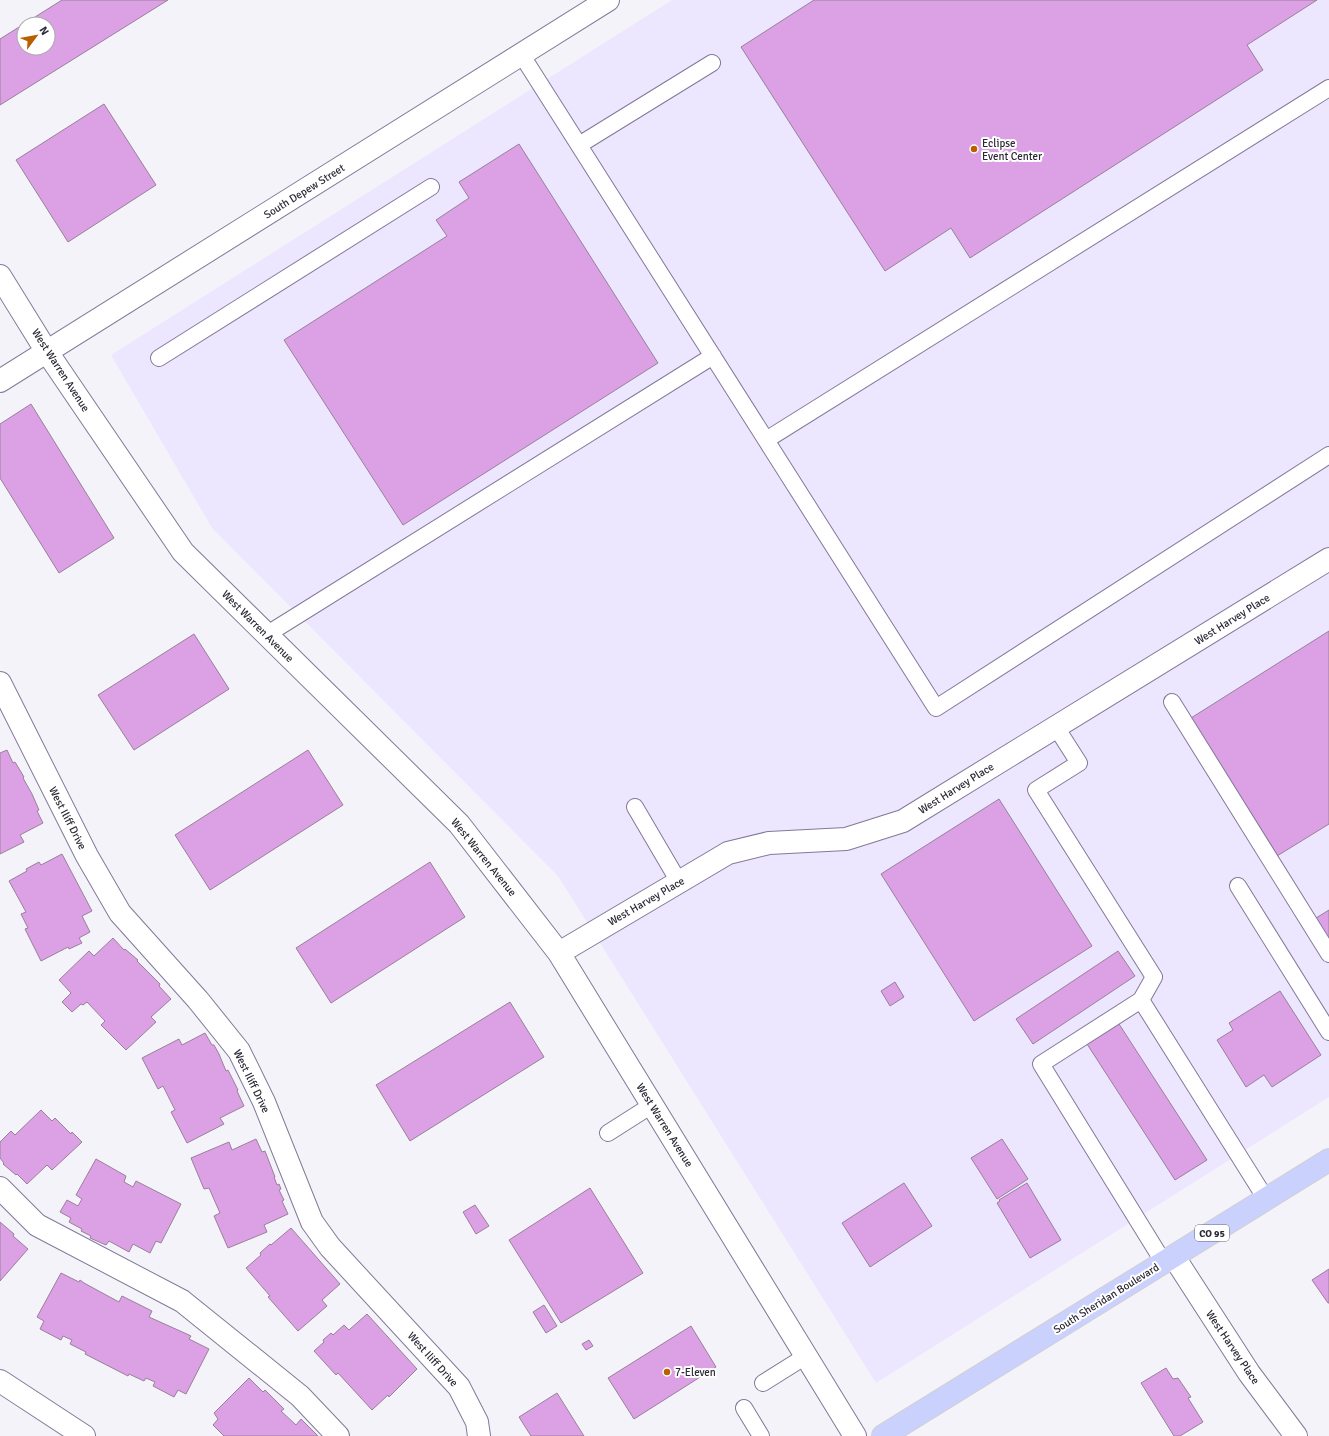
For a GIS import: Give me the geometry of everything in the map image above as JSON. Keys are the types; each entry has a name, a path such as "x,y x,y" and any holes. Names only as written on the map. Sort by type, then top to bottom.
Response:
{"main road":[{"name":"South Sheridan Boulevard","path":"883,1436 1329,1160"}],"street":[{"name":"South Depew Street","path":"0,381 608,0"},
{"name":"West Warren Avenue","path":"0,276 47,352 183,552 459,824 559,952 855,1436"},
{"name":"West Harvey Place","path":"559,952 728,853 769,843 846,840 903,821 1329,559"},
{"name":"West Iliff Drive","path":"0,682 87,856 120,913 198,1000 239,1051 264,1102 312,1222 330,1247 459,1387 477,1422 479,1436"},
{"path":"0,1188 37,1225 182,1301 300,1396 338,1436"},
{"name":"West Harvey Place","path":"1169,1260 1296,1436"},
{"path":"0,1382 84,1436"}],"lane":[{"path":"521,54 936,708 1329,455"},
{"path":"579,145 712,63"},
{"path":"766,440 1329,88"},
{"path":"159,358 431,187"},
{"path":"266,635 713,356"},
{"path":"1172,702 1329,954"},
{"path":"1056,727 1079,763 1036,790 1154,977 1141,1000 1041,1064 1169,1260"},
{"path":"635,807 679,882"},
{"path":"1238,886 1329,1032"},
{"path":"1141,1000 1266,1199"},
{"path":"608,1133 652,1105"},
{"path":"763,1383 806,1356"},
{"path":"744,1408 761,1436"}],"shaded area":[{"path":"672,0 1329,0 1329,1097 876,1383 558,876 212,528 111,355"}],"building":[{"path":"62,0 168,0 0,105 0,39 16,29 16,56 56,56 56,16 37,16"},
{"name":"Eclipse Event Center","path":"814,0 1317,0 1247,45 1263,70 970,258 951,228 885,271 741,47"},
{"path":"104,104 156,185 68,242 16,160"},
{"path":"519,144 658,363 403,525 284,340 447,236 436,220 469,198 459,182"},
{"path":"31,404 114,538 59,573 0,478 0,424"},
{"path":"1329,631 1329,824 1277,856 1191,718"},
{"path":"194,634 229,689 134,750 98,695"},
{"path":"7,750 13,763 15,762 24,777 23,778 32,794 39,810 37,811 43,823 20,835 24,842 0,854 0,753"},
{"path":"308,750 343,805 210,890 175,835"},
{"path":"999,799 1092,946 974,1021 881,874"},
{"path":"62,854 92,911 82,916 90,932 79,938 82,943 69,949 68,947 41,961 25,929 28,928 21,914 26,912 9,881 39,862 41,865"},
{"path":"430,862 465,917 331,1003 296,948"},
{"path":"1329,910 1329,940 1316,918"},
{"path":"113,938 124,950 125,949 138,960 137,961 160,984 159,986 171,999 151,1017 156,1022 126,1050 101,1025 105,1021 87,1002 83,1005 81,1004 72,1012 62,1002 71,993 59,980 89,951 94,956"},
{"path":"1118,951 1135,976 1033,1044 1016,1019"},
{"path":"895,982 904,997 890,1006 881,991"},
{"path":"1280,991 1321,1055 1272,1087 1264,1075 1246,1087 1217,1040 1233,1030 1229,1023"},
{"path":"510,1002 544,1057 410,1141 376,1085"},
{"path":"1119,1024 1207,1160 1175,1180 1087,1044"},
{"path":"205,1033 219,1054 226,1071 228,1070 244,1106 220,1118 224,1124 187,1143 171,1112 175,1110 163,1086 158,1089 142,1058 179,1039 182,1045"},
{"path":"41,1110 52,1121 55,1118 71,1134 72,1132 82,1142 52,1170 47,1165 27,1184 17,1174 16,1175 3,1164 4,1163 0,1158 0,1142 11,1131 15,1135"},
{"path":"256,1139 262,1152 265,1151 277,1185 279,1184 281,1189 279,1190 284,1200 282,1201 288,1214 264,1225 267,1232 228,1248 214,1216 220,1213 209,1188 204,1189 191,1158 229,1142 232,1150"},
{"path":"1002,1139 1028,1179 997,1199 971,1158"},
{"path":"96,1159 126,1176 124,1182 133,1187 136,1181 181,1204 161,1243 156,1241 150,1253 133,1244 129,1252 109,1241 106,1245 90,1238 91,1236 81,1231 82,1229 69,1222 71,1218 60,1212 67,1200 78,1206 82,1199 76,1195"},
{"path":"904,1183 932,1226 870,1267 842,1223"},
{"path":"1027,1183 1061,1240 1030,1258 997,1203 1000,1201 999,1200"},
{"path":"590,1188 643,1273 561,1323 509,1240"},
{"path":"475,1205 489,1226 476,1234 463,1212"},
{"path":"0,1222 28,1249 0,1281"},
{"path":"291,1228 340,1284 322,1300 327,1306 298,1331 268,1297 270,1296 246,1268 261,1255 260,1253 270,1244 271,1245"},
{"path":"1329,1269 1329,1303 1328,1303 1312,1280"},
{"path":"61,1273 79,1282 80,1280 119,1302 122,1296 152,1311 149,1317 191,1336 189,1339 209,1349 186,1394 178,1390 174,1397 153,1386 155,1382 146,1378 144,1381 129,1374 128,1376 85,1354 86,1352 70,1344 72,1340 63,1336 61,1340 40,1329 44,1321 37,1317"},
{"path":"544,1305 557,1326 546,1333 533,1312"},
{"path":"367,1314 417,1369 389,1397 388,1395 372,1410 338,1373 336,1375 314,1351 331,1333 333,1335 344,1325 349,1330"},
{"path":"691,1326 716,1367 634,1419 608,1378"},
{"path":"589,1340 593,1346 586,1350 582,1344"},
{"path":"1166,1368 1173,1379 1178,1378 1191,1397 1188,1398 1203,1422 1180,1436 1174,1436 1141,1383"},
{"path":"249,1378 263,1392 265,1390 284,1409 281,1411 296,1425 301,1419 318,1436 224,1436 213,1425 218,1419 214,1413"},
{"path":"557,1393 584,1436 531,1436 519,1417"}],"place":[{"name":"Eclipse Event Center","path":"974,149"},
{"name":"7-Eleven","path":"667,1372"}]}
